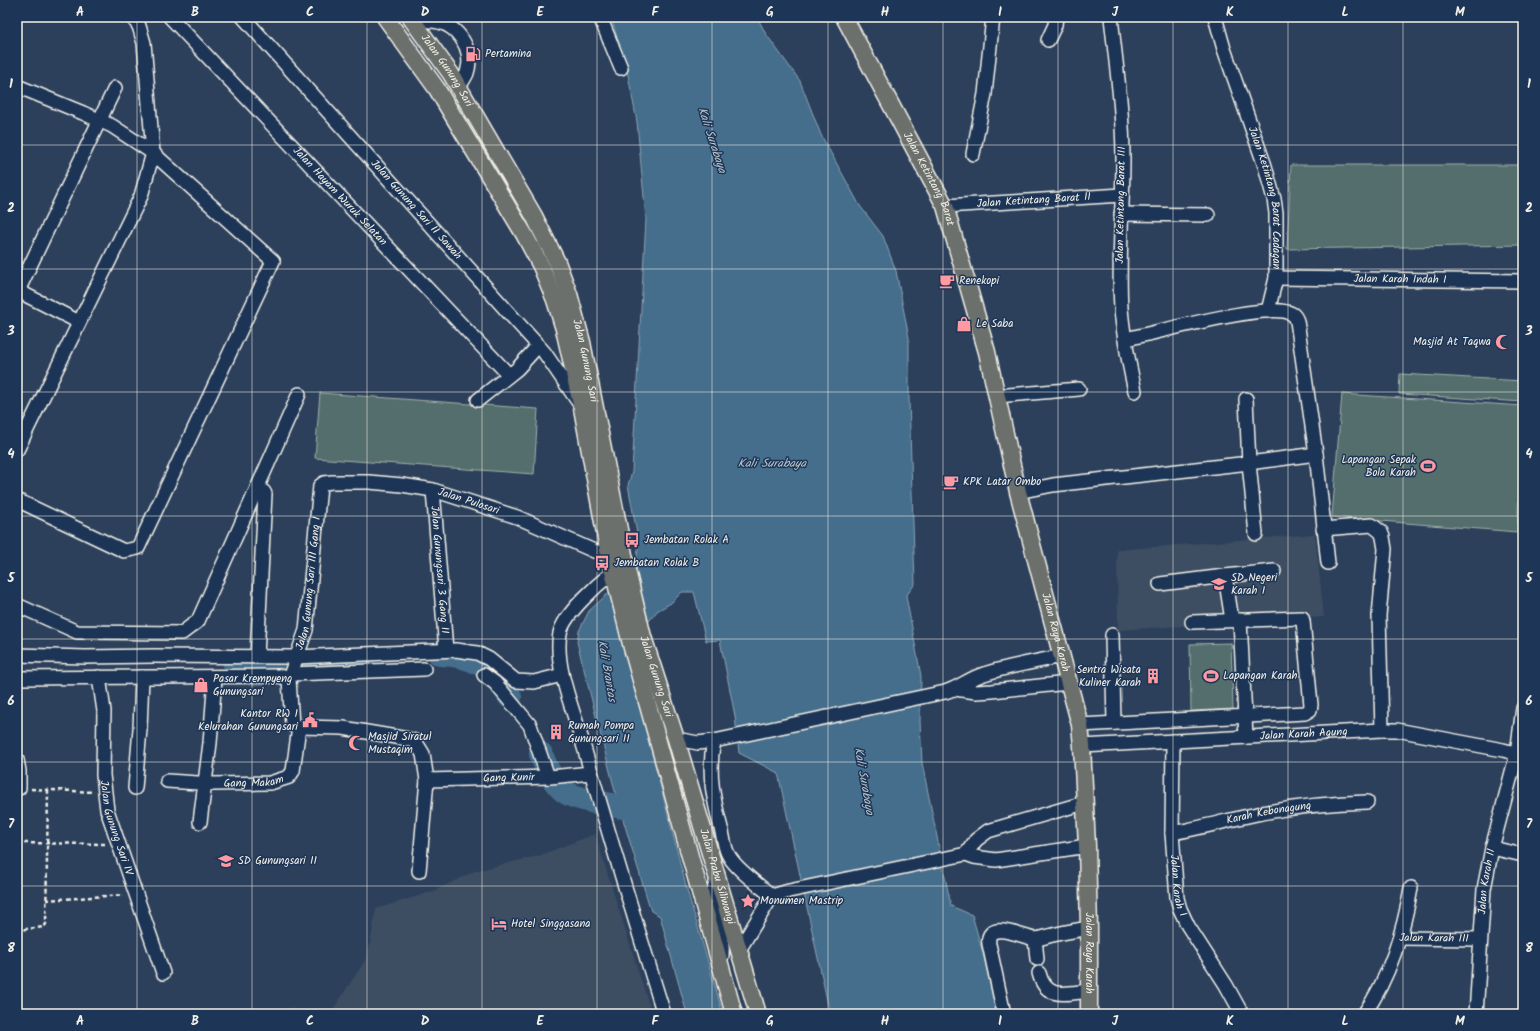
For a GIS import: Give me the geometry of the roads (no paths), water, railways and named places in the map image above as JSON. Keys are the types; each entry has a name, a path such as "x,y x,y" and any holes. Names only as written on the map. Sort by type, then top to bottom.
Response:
{"main road":[{"name":"Jalan Gunung Sari","path":"385,17 437,89 524,234 541,266 555,300 564,329 582,408 609,555 619,575"},
{"name":"Jalan Ketintang Barat","path":"844,17 945,206 987,352"},
{"name":"Jalan Gunung Sari","path":"412,20 451,74 540,226 557,262 569,294 582,342 619,575 637,642 662,753"},
{"path":"524,234 540,226"},
{"name":"Jalan Raya Karah","path":"987,352 1018,492 1080,725 1089,928 1089,1014"},
{"name":"Jalan Gunung Sari","path":"637,642 676,739"},
{"name":"Jalan Prabu Siliwangi","path":"676,739 758,1014"},
{"name":"Jalan Prabu Siliwangi","path":"662,753 734,1014"}],"street":[{"path":"17,450 141,196 154,153 144,43 138,26 132,17"},
{"name":"Jalan Hayam Wuruk Selatan","path":"170,17 509,375"},
{"name":"Jalan Gunung Sari II Sawah","path":"243,17 549,359 582,408"},
{"path":"600,17 621,68"},
{"path":"972,154 986,94 993,17"},
{"path":"1048,40 1055,25 1056,17"},
{"name":"Jalan Ketintang Barat III","path":"1111,17 1122,126 1121,296 1125,339 1135,391"},
{"name":"Jalan Ketintang Barat Cadagan","path":"1215,17 1224,49 1271,185 1276,213 1276,278 1268,311"},
{"path":"412,20 429,20 444,23 457,32 465,44 469,59 466,74 459,87"},
{"path":"17,86 112,126 154,153 273,260 138,548 124,551 17,500"},
{"path":"79,322 18,292 115,88"},
{"name":"Jalan Ketintang Barat II","path":"945,206 1122,195"},
{"path":"1121,214 1208,215"},
{"name":"Jalan Karah Indah I","path":"1276,278 1523,281"},
{"path":"1125,339 1249,313 1268,311 1291,313 1297,321 1316,454 1323,529 1328,563"},
{"path":"478,400 517,369 537,347"},
{"path":"996,396 1079,388"},
{"path":"17,604 77,632 182,633 198,621 299,394"},
{"path":"1246,399 1249,463 1256,534"},
{"path":"1018,492 1053,485 1316,454"},
{"name":"Jalan Pulosari","path":"321,485 326,482 369,482 433,490 517,517 594,551 609,555"},
{"name":"Jalan Gunung Sari III Gang I","path":"293,668 306,630 321,485"},
{"path":"257,488 265,494 257,656"},
{"name":"Jalan Gunungsari 3 Gang II","path":"433,490 446,650"},
{"path":"1323,529 1372,525 1378,529 1383,537 1385,549 1379,616 1382,730"},
{"path":"1160,584 1274,571"},
{"path":"619,575 596,586 564,623 560,632 559,655 562,675 597,790 621,878 664,1014"},
{"path":"1225,576 1236,620 1246,737"},
{"path":"1080,725 1304,713 1310,710 1311,705 1303,619 1192,622"},
{"path":"1112,635 1114,723"},
{"path":"17,655 86,657 257,656 293,668 420,662 446,650 466,650 489,659 493,674 530,726 552,777"},
{"path":"676,739 698,743 714,741 950,690 971,679 985,674 1061,656"},
{"path":"17,678 278,676 293,668 420,662"},
{"path":"293,668 295,726 343,728 415,741 425,756 427,780 419,870"},
{"path":"493,674 520,682 534,682 562,675"},
{"name":"Jalan Gunung Sari IV","path":"99,677 104,711 104,793 107,810 163,973"},
{"path":"135,788 140,729 142,677"},
{"path":"200,822 210,743 214,677"},
{"path":"950,690 992,692 1068,683"},
{"name":"Jalan Karah II","path":"1476,1014 1484,889 1492,848 1520,754 1523,708"},
{"name":"Gang Makam","path":"167,781 205,784 270,783 289,777 293,771 295,726"},
{"name":"Jalan Karah Agung","path":"1082,746 1397,730 1520,754"},
{"path":"714,741 710,760 710,775 715,805 728,856 772,896"},
{"name":"Jalan Karah I","path":"1172,741 1172,833 1177,898 1180,909 1188,926 1240,1008 1242,1014"},
{"path":"17,760 19,771 19,788"},
{"name":"Gang Kunir","path":"427,780 552,777 591,773"},
{"name":"Karah Kebonagung","path":"1172,833 1194,830 1257,814 1288,809 1338,803 1367,802"},
{"path":"963,854 976,840 988,831 1084,803"},
{"path":"739,950 772,896 789,891 963,854 996,860 1086,846"},
{"path":"721,970 723,947 713,902 714,891 726,847"},
{"path":"1492,848 1523,855"},
{"path":"1400,938 1411,888"},
{"path":"1004,1014 989,938 993,933 1008,931 1035,939 1089,928"},
{"name":"Jalan Karah III","path":"1364,1014 1376,998 1400,938 1480,939"},
{"path":"1035,939 1036,959"},
{"path":"1039,974 1044,988 1052,993 1089,991"}],"water":[{"name":"Kali Surabaya","path":"611,17 757,17 766,34 800,81 821,135 860,206 883,236 896,271 909,338 909,399 915,584 906,596 921,676 920,721 922,763 951,906 972,915 983,953 997,1014 830,1014 778,773 739,753 735,716 720,640 706,641 694,592 682,592 671,603 657,611 629,647 627,654 686,886 723,1014 687,1014 660,916 651,911 618,803 577,642 579,631 589,611 614,588 636,561 639,544 628,485 632,472 646,219 637,122 628,75"}],"waterway":[{"path":"440,654 453,655 473,660 489,670 510,697"},
{"path":"234,661 255,661 283,666 363,660"},
{"path":"541,754 553,779 570,795 601,803 642,810"}],"place":[{"name":"Pertamina","path":"473,54"},
{"name":"Renekopi","path":"947,281"},
{"name":"Le Saba","path":"964,324"},
{"name":"Masjid At Taqwa","path":"1503,342"},
{"name":"Lapangan Sepak Bola Karah","path":"1428,466"},
{"name":"KPK Latar Ombo","path":"951,482"},
{"name":"Jembatan Rolak A","path":"632,540"},
{"name":"Jembatan Rolak B","path":"602,563"},
{"name":"SD Negeri Karah I","path":"1219,584"},
{"name":"Sentra Wisata Kuliner Karah","path":"1153,676"},
{"name":"Lapangan Karah","path":"1211,676"},
{"name":"Pasar Krempyeng Gunungsari","path":"201,685"},
{"name":"Kantor RW I Kelurahan Gunungsari","path":"310,720"},
{"name":"Rumah Pompa Gunungsari II","path":"556,732"},
{"name":"Masjid Siratul Mustaqim","path":"356,743"},
{"name":"SD Gunungsari II","path":"226,861"},
{"name":"Monumen Mastrip","path":"748,901"},
{"name":"Hotel Singgasana","path":"499,924"}],"water label":[{"name":"Kali Brantas","path":"607,671"}]}
